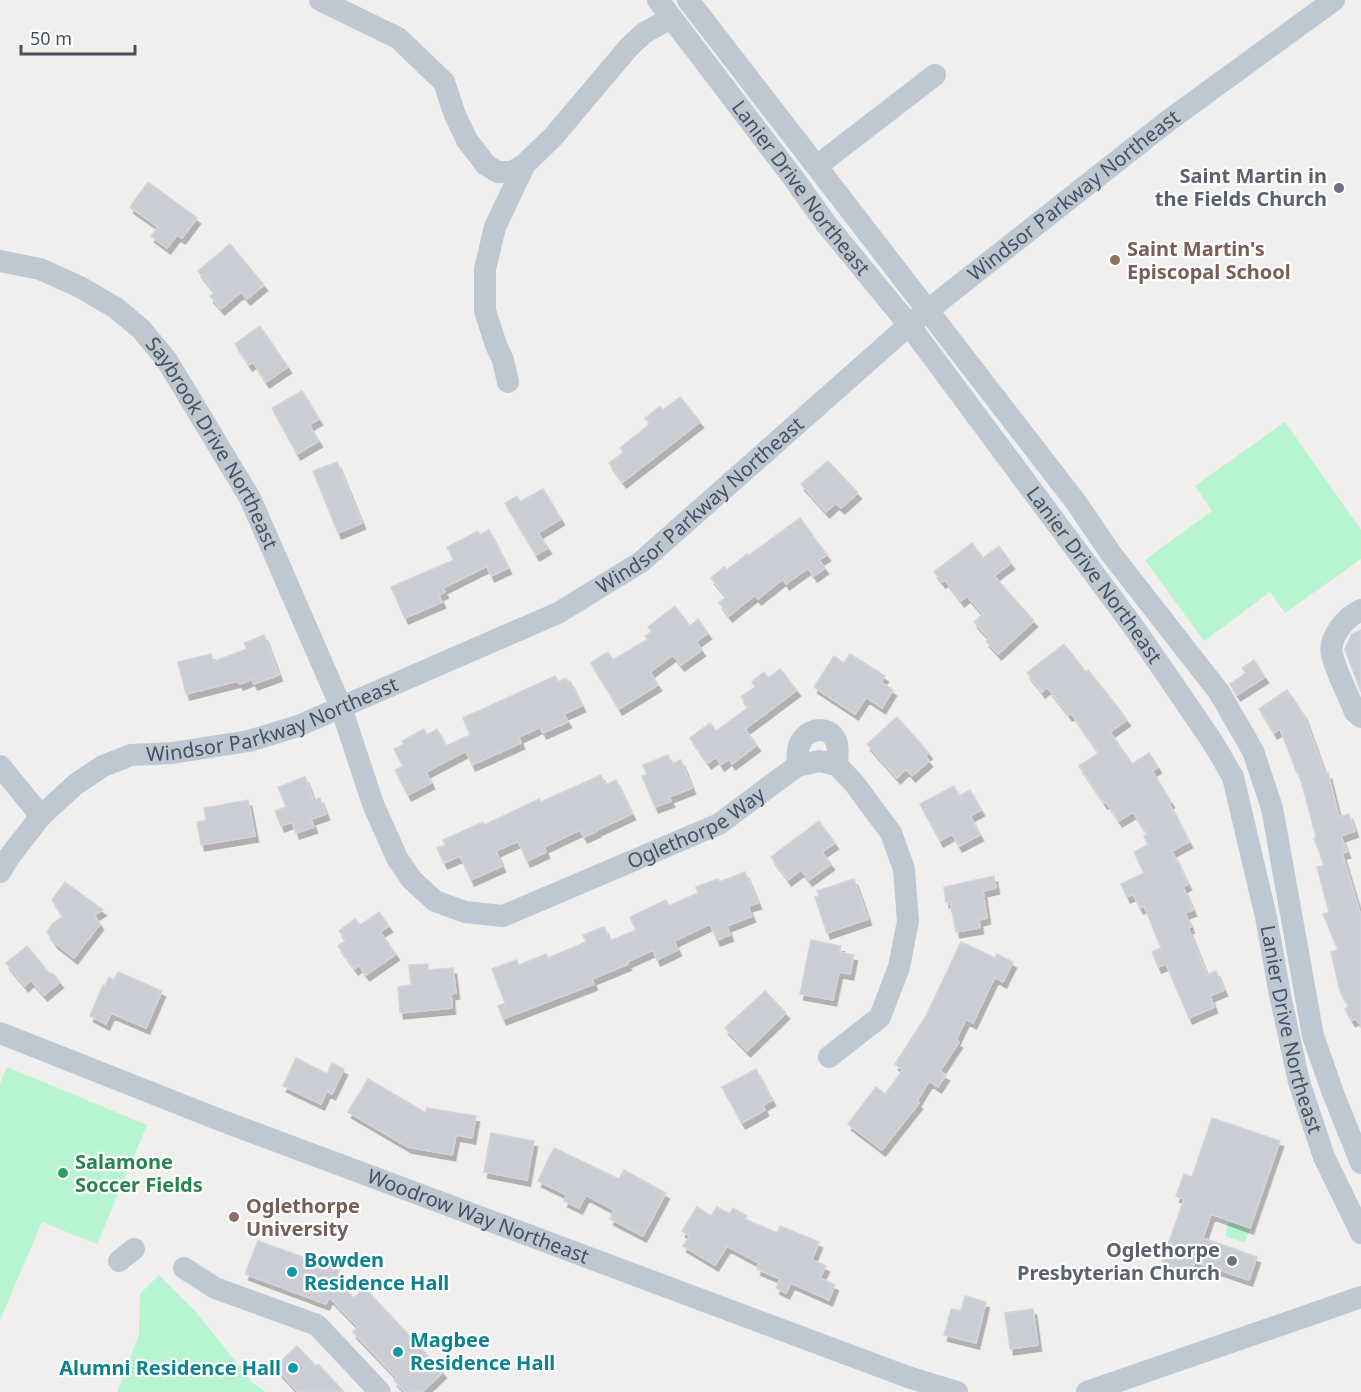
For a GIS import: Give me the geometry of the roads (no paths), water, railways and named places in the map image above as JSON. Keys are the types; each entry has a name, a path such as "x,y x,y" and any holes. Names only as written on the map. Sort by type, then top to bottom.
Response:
{"street":[{"path":"320,0 398,38 444,82 455,115 467,140 486,165 498,172 512,172 525,164 553,137 664,9"},
{"name":"Lanier Drive Northeast","path":"688,0 818,165 1075,501 1112,555 1219,692 1253,752 1272,808 1313,1036 1361,1163"},
{"name":"Windsor Parkway Northeast","path":"0,872 41,816 76,784 103,766 131,755 172,753 249,741 298,726 558,613 641,562 928,310 1168,122 1334,0"},
{"name":"Lanier Drive Northeast","path":"664,9 795,179 826,225 909,326 1133,626 1212,741 1233,777 1266,917 1299,1082 1324,1157 1361,1233"},
{"path":"818,165 935,75"},
{"path":"508,382 504,360 484,311 485,269 495,227 525,164"},
{"name":"Saybrook Drive Northeast","path":"0,261 40,269 80,287 116,308 141,329 166,359 250,498 342,707"},
{"path":"1361,610 1354,613 1338,629 1332,653 1355,712 1361,717"},
{"name":"Oglethorpe Way","path":"342,707 373,804 397,858 412,880 435,901 465,912 503,916 719,824 797,766"},
{"path":"828,1057 880,1017 899,967 908,921 904,869 891,833 854,783 837,765 819,761 797,766 799,746 805,736 812,731 822,730 831,733 837,742 837,765"},
{"path":"0,766 41,816"},
{"name":"Woodrow Way Northeast","path":"0,1033 220,1120 908,1377 957,1392"},
{"path":"184,1268 214,1288 317,1325 380,1392"},
{"path":"1087,1392 1361,1297"}],"place":[{"name":"Saint Martin in the Fields Church","path":"1339,188"},
{"name":"Saint Martin's Episcopal School","path":"1115,260"},
{"name":"Salamone Soccer Fields","path":"63,1173"},
{"name":"Oglethorpe University","path":"234,1217"},
{"name":"Oglethorpe Presbyterian Church","path":"1232,1261"},
{"name":"Bowden Residence Hall","path":"292,1272"},
{"name":"Magbee Residence Hall","path":"398,1352"},
{"name":"Alumni Residence Hall","path":"293,1368"}]}
